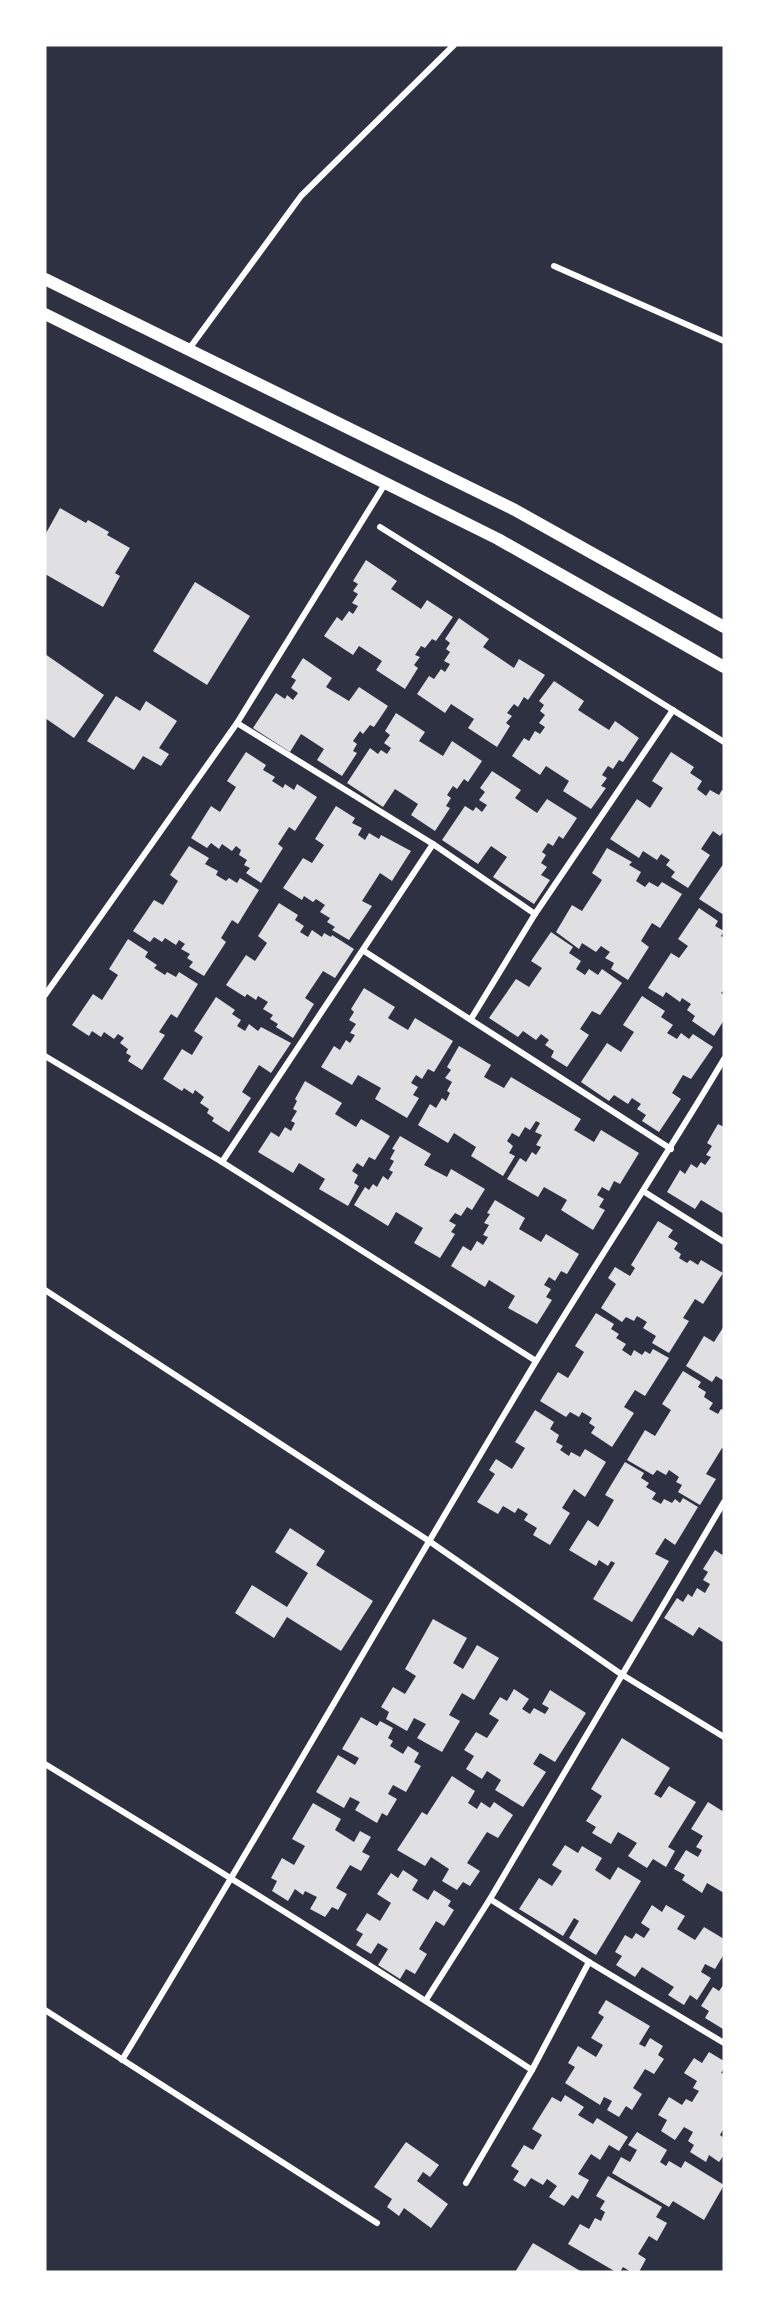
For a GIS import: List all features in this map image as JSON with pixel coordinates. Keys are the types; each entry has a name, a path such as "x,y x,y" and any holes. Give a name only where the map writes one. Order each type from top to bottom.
{"main road":[{"path":"45,279 515,510 724,627"},
{"path":"45,314 498,539 724,667"}],"street":[{"path":"189,350 301,196 454,45"},
{"path":"554,266 724,341"},
{"path":"45,995 237,723 385,484"},
{"path":"380,527 724,742"},
{"path":"471,1019 535,914 673,710"},
{"path":"237,723 433,844 535,914"},
{"path":"222,1162 433,844"},
{"path":"364,951 671,1149"},
{"path":"45,1056 222,1162 536,1361"},
{"path":"122,2060 233,1879 536,1361 671,1149 724,1059"},
{"path":"643,1191 724,1242"},
{"path":"45,1290 429,1541 621,1674 724,1737"},
{"path":"426,2000 490,1899 724,1502"},
{"path":"45,1764 426,2000 532,2070"},
{"path":"490,1899 724,2043"},
{"path":"466,2183 532,2070 589,1962"},
{"path":"45,2010 377,2223"}],"building":[{"path":"60,508 86,523 88,520 109,532 107,535 130,548 115,573 120,576 103,607 45,574 45,535"},
{"path":"366,560 397,581 391,589 421,609 427,600 453,617 436,641 432,639 425,648 421,646 415,655 420,657 414,665 418,668 405,689 376,670 382,661 359,646 353,655 324,636 337,617 342,621 349,611 353,614 358,606 352,603 358,594 353,591 358,584 353,581"},
{"path":"195,582 250,616 207,685 153,651"},
{"path":"459,618 489,639 483,647 514,668 519,659 545,675 528,700 524,697 518,707 514,704 507,713 512,716 506,723 510,726 497,747 468,728 474,719 451,704 445,713 417,694 429,676 434,679 441,669 445,672 450,664 444,661 450,652 446,649 450,643 445,639"},
{"path":"45,654 104,695 74,738 45,718"},
{"path":"303,658 332,678 326,687 349,701 359,687 388,706 374,727 370,725 363,734 360,731 353,741 357,744 353,751 357,753 342,776 317,760 324,749 301,734 290,752 253,728 276,693 285,699 287,695 293,700 298,693 291,688 296,680 291,677"},
{"path":"554,681 584,701 578,710 609,730 615,721 639,738 623,762 619,760 613,769 608,766 602,775 607,778 601,786 606,788 591,809 563,791 569,781 546,766 540,775 512,756 524,738 529,741 535,731 540,734 545,727 539,723 545,715 540,711 544,705 539,701"},
{"path":"116,696 140,711 146,701 177,721 159,748 169,754 161,766 143,756 134,770 87,741"},
{"path":"396,713 425,732 419,741 443,756 452,741 482,761 468,782 464,779 457,789 453,786 447,795 451,798 446,806 450,808 435,831 411,815 418,804 395,789 383,807 347,783 370,748 378,754 381,750 387,754 391,748 384,743 390,735 385,731"},
{"path":"246,752 266,765 263,770 275,777 272,781 283,788 285,784 294,790 297,784 317,797 295,831 289,827 278,844 283,848 261,883 246,873 250,868 244,865 247,860 239,855 241,850 236,846 232,851 222,844 219,849 211,843 207,848 191,838 211,806 220,812 236,787 227,781"},
{"path":"671,752 694,767 690,773 702,781 697,789 706,796 710,790 719,795 722,790 724,791 724,831 720,836 713,831 701,849 710,855 688,888 671,877 675,872 666,865 670,860 661,854 657,860 643,851 639,858 610,839 637,799 650,808 663,788 652,781"},
{"path":"492,771 521,790 515,798 537,813 547,799 577,818 563,839 559,836 553,846 548,843 542,852 546,855 541,863 547,867 541,875 550,880 534,904 493,877 507,857 491,846 478,864 442,840 465,806 473,811 476,807 482,812 487,805 479,800 485,792 480,788"},
{"path":"336,806 355,818 352,823 362,828 358,835 365,840 369,833 379,839 381,835 411,851 392,881 380,873 362,901 372,906 349,940 332,930 335,927 327,922 330,918 320,912 325,905 316,899 313,902 304,896 302,900 283,888 303,858 312,863 324,845 315,839"},
{"path":"189,846 209,858 205,864 218,871 216,875 226,881 229,878 237,883 240,878 259,890 238,924 232,920 221,938 226,942 204,976 189,967 193,962 187,958 190,954 181,949 185,944 179,940 176,945 165,938 162,942 154,937 150,942 133,931 154,900 163,905 178,881 170,875"},
{"path":"607,848 632,862 629,865 641,872 636,881 645,887 649,882 658,887 662,882 682,894 660,928 652,923 641,941 649,947 628,980 611,969 614,963 605,958 610,952 601,946 596,952 582,943 579,949 556,932 572,905 582,911 602,880 592,873"},
{"path":"724,863 724,915 699,899"},
{"path":"279,903 298,915 295,920 304,926 300,932 308,937 312,930 322,937 324,933 331,937 332,935 354,949 335,978 323,971 305,998 314,1004 293,1038 276,1027 278,1024 270,1019 273,1015 263,1009 268,1002 258,996 256,1000 247,994 245,997 226,985 246,955 255,961 267,943 258,936"},
{"path":"699,908 718,921 715,926 724,931 721,936 724,938 724,990 721,993 724,995 724,1020 714,1036 692,1021 695,1016 687,1010 691,1004 682,998 680,1002 666,992 663,997 648,988 671,953 679,958 688,946 678,939"},
{"path":"551,932 573,947 569,953 581,961 576,969 585,975 589,969 598,975 602,969 622,983 600,1015 592,1011 580,1029 589,1035 567,1067 551,1057 554,1051 545,1045 549,1040 541,1034 536,1040 523,1031 518,1037 489,1018 516,979 529,987 542,968 531,961"},
{"path":"128,939 148,952 145,957 157,965 154,968 165,975 167,972 176,977 179,972 198,984 177,1018 171,1014 159,1032 165,1035 142,1070 128,1061 131,1056 126,1053 128,1049 120,1043 124,1038 118,1034 114,1039 104,1032 101,1037 92,1031 89,1036 72,1025 93,994 102,1000 118,975 109,969"},
{"path":"364,988 395,1007 388,1018 408,1030 415,1018 453,1041 434,1072 428,1069 422,1079 416,1075 411,1083 418,1087 413,1095 419,1098 407,1118 375,1099 381,1088 358,1075 352,1085 321,1067 334,1046 340,1050 346,1040 350,1043 355,1035 350,1033 356,1024 349,1020 354,1012 351,1009"},
{"path":"642,996 665,1011 661,1017 673,1025 667,1033 677,1039 681,1033 689,1039 693,1034 713,1047 691,1079 683,1075 672,1093 681,1099 659,1132 642,1121 646,1115 637,1109 641,1104 632,1098 628,1104 614,1095 609,1101 581,1082 607,1043 621,1052 634,1032 623,1025"},
{"path":"216,997 235,1010 232,1014 241,1020 237,1026 245,1031 249,1024 258,1031 261,1027 291,1043 271,1073 259,1065 242,1092 251,1098 229,1132 212,1121 214,1118 207,1113 209,1109 200,1103 204,1097 195,1090 193,1094 184,1088 182,1091 163,1079 182,1049 192,1055 203,1037 194,1031"},
{"path":"459,1046 491,1065 484,1077 504,1088 511,1077 581,1119 574,1130 594,1142 601,1130 639,1153 620,1184 614,1181 609,1191 602,1187 597,1195 604,1199 599,1207 605,1210 593,1230 561,1210 567,1200 544,1187 538,1197 507,1179 520,1158 526,1162 532,1152 536,1155 541,1147 536,1145 542,1135 535,1132 540,1123 536,1121 530,1130 525,1127 519,1137 512,1133 507,1141 513,1146 509,1153 515,1156 503,1176 471,1156 476,1147 454,1133 448,1143 418,1125 430,1104 436,1108 442,1098 446,1101 450,1093 447,1091 452,1082 445,1078 451,1070 447,1067"},
{"path":"305,1081 342,1103 335,1114 356,1127 361,1119 390,1136 375,1160 369,1157 363,1167 357,1163 352,1171 358,1175 354,1183 359,1186 348,1206 319,1189 325,1179 299,1163 293,1173 258,1152 271,1132 279,1137 285,1127 291,1131 295,1123 291,1121 297,1111 293,1109 297,1101 295,1099"},
{"path":"718,1124 724,1127 724,1214 701,1200 695,1209 667,1192 680,1170 685,1174 691,1164 697,1168 701,1162 705,1165 711,1157 706,1155 712,1146 707,1143"},
{"path":"400,1136 431,1154 424,1165 447,1177 451,1169 485,1189 472,1210 467,1207 461,1216 455,1213 449,1221 456,1225 451,1232 455,1234 440,1258 414,1243 423,1228 396,1212 388,1226 354,1205 365,1187 369,1190 373,1184 377,1187 383,1176 388,1180 393,1172 389,1170 394,1161 390,1159 395,1150 392,1149"},
{"path":"495,1200 525,1218 519,1229 541,1242 546,1234 579,1254 567,1274 561,1271 555,1281 549,1277 544,1285 551,1289 546,1297 552,1300 537,1324 508,1308 515,1296 489,1280 485,1287 451,1266 463,1246 471,1251 477,1241 483,1245 488,1237 483,1235 489,1225 484,1223"},
{"path":"658,1221 673,1230 668,1237 678,1243 674,1249 681,1254 679,1258 687,1263 690,1260 698,1265 701,1260 723,1273 703,1304 695,1299 683,1318 689,1321 669,1353 652,1343 656,1336 643,1328 647,1322 637,1316 634,1321 626,1317 622,1322 601,1308 616,1284 608,1278 615,1267 630,1276 635,1268 631,1265"},
{"path":"596,1313 614,1324 611,1329 619,1334 616,1338 626,1344 622,1350 631,1356 634,1350 642,1355 645,1351 650,1354 653,1349 669,1358 645,1396 635,1390 624,1407 634,1413 612,1447 591,1433 595,1427 589,1423 592,1418 582,1412 579,1417 570,1412 566,1417 540,1401 558,1372 568,1378 584,1352 575,1346"},
{"path":"724,1326 724,1381 716,1376 712,1382 686,1366 704,1336 714,1342"},
{"path":"683,1371 701,1382 698,1387 706,1392 704,1397 713,1403 709,1409 718,1414 721,1409 724,1410 724,1449 722,1448 706,1474 716,1479 700,1505 678,1492 682,1485 676,1482 679,1477 669,1470 666,1475 657,1470 653,1475 627,1460 645,1430 655,1436 671,1410 662,1404"},
{"path":"535,1410 554,1422 550,1429 559,1435 556,1442 563,1446 560,1450 569,1456 571,1452 580,1457 585,1449 606,1462 585,1497 574,1489 562,1508 570,1513 550,1545 533,1535 537,1528 524,1520 528,1514 518,1508 515,1513 503,1506 498,1514 477,1502 495,1474 489,1470 496,1459 512,1469 525,1448 515,1442"},
{"path":"625,1462 644,1473 641,1478 649,1483 646,1487 656,1493 652,1499 661,1504 664,1499 672,1503 675,1499 680,1503 683,1498 698,1507 675,1545 665,1538 655,1554 669,1561 632,1622 593,1599 615,1563 611,1561 608,1566 599,1560 596,1566 569,1550 588,1520 598,1527 614,1500 605,1495"},
{"path":"290,1528 325,1551 316,1565 373,1601 341,1651 287,1617 274,1638 235,1613 252,1585 287,1607 308,1573 275,1552"},
{"path":"715,1550 724,1556 724,1643 699,1627 693,1636 664,1618 677,1598 683,1602 688,1594 692,1597 697,1588 705,1593 710,1584 703,1580 708,1572 703,1569"},
{"path":"433,1619 467,1638 453,1663 463,1669 477,1645 499,1658 474,1700 462,1693 449,1715 460,1721 442,1752 417,1738 426,1724 414,1718 407,1731 386,1719 389,1712 381,1707 393,1687 405,1694 416,1676 405,1669"},
{"path":"514,1689 529,1699 522,1709 530,1714 534,1708 545,1714 549,1708 542,1704 550,1690 586,1713 555,1762 540,1753 533,1764 546,1772 523,1807 495,1790 501,1780 487,1771 482,1779 466,1769 474,1756 464,1750 476,1732 487,1738 499,1720 489,1714 500,1697 507,1701"},
{"path":"361,1717 377,1726 380,1721 393,1728 388,1738 393,1741 390,1746 403,1754 408,1746 419,1753 414,1762 421,1766 406,1792 393,1785 388,1794 397,1799 387,1816 382,1813 377,1823 355,1810 360,1802 350,1797 344,1808 316,1792 338,1755 355,1765 359,1758 342,1749"},
{"path":"622,1738 670,1768 654,1794 661,1798 669,1786 696,1802 668,1847 675,1851 666,1867 653,1859 647,1868 628,1856 637,1843 618,1832 611,1844 592,1833 596,1827 586,1821 602,1796 591,1789"},
{"path":"452,1776 475,1791 468,1803 477,1809 481,1802 490,1808 494,1802 513,1815 498,1838 487,1832 467,1863 480,1871 470,1886 463,1882 457,1890 442,1881 449,1869 431,1857 425,1866 397,1850 422,1812 427,1815"},
{"path":"708,1802 724,1812 724,1893 707,1883 702,1893 682,1880 685,1875 674,1869 686,1850 698,1857 702,1850 696,1847 703,1836 691,1829"},
{"path":"313,1803 341,1819 335,1830 354,1842 360,1831 371,1837 362,1852 370,1856 361,1871 350,1865 336,1888 347,1894 338,1910 332,1907 325,1917 310,1909 317,1897 305,1891 303,1895 295,1889 288,1901 272,1891 277,1881 271,1878 282,1858 294,1865 305,1846 292,1839"},
{"path":"565,1845 578,1853 582,1846 602,1858 595,1870 610,1880 618,1867 641,1881 596,1955 569,1938 579,1921 574,1918 563,1936 519,1909 539,1878 552,1886 562,1871 552,1865"},
{"path":"403,1870 418,1880 412,1890 428,1900 434,1890 451,1901 448,1906 454,1910 444,1926 436,1921 419,1949 427,1954 415,1974 406,1969 400,1979 378,1965 388,1949 378,1943 371,1954 356,1945 363,1934 356,1930 367,1913 380,1921 391,1903 377,1894 391,1873 398,1878"},
{"path":"652,1905 662,1912 666,1905 685,1916 677,1929 695,1940 704,1927 724,1939 724,1954 715,1969 705,1964 701,1972 711,1978 697,2000 690,1995 684,2005 668,1995 674,1987 642,1967 635,1977 616,1965 622,1956 615,1952 625,1935 632,1939 636,1933 644,1938 650,1929 641,1923"},
{"path":"724,1984 723,2029 705,2018 709,2011 701,2006 713,1987 719,1991"},
{"path":"606,2000 650,2026 639,2044 645,2047 650,2038 663,2046 658,2055 664,2059 654,2074 645,2069 633,2088 642,2094 632,2110 626,2106 619,2117 607,2110 612,2101 604,2097 600,2105 565,2083 575,2067 568,2063 578,2046 596,2057 603,2045 591,2038 604,2017 598,2013"},
{"path":"709,2052 724,2061 721,2073 724,2074 724,2128 720,2135 724,2138 724,2155 719,2162 709,2155 706,2162 690,2152 694,2145 688,2141 693,2132 684,2127 675,2140 661,2131 667,2120 658,2115 669,2097 682,2105 686,2099 692,2102 699,2091 693,2088 697,2081 684,2073 694,2058 702,2063"},
{"path":"565,2095 584,2107 578,2115 593,2124 597,2118 628,2137 619,2151 609,2145 600,2160 591,2154 578,2174 589,2180 578,2199 572,2195 564,2206 549,2197 557,2186 547,2179 543,2185 531,2178 525,2187 513,2180 519,2171 511,2166 524,2145 533,2150 542,2135 532,2129 552,2097 561,2102"},
{"path":"637,2132 667,2150 660,2162 666,2166 669,2161 681,2168 685,2161 724,2185 704,2220 673,2201 669,2207 612,2173 621,2157 630,2162 637,2150 628,2145"},
{"path":"406,2142 439,2165 430,2177 423,2172 417,2181 448,2204 431,2228 404,2208 399,2216 387,2207 392,2199 374,2187"},
{"path":"608,2176 662,2207 656,2217 667,2223 657,2241 649,2236 638,2254 646,2259 639,2272 631,2272 623,2267 620,2272 616,2272 568,2244 580,2224 589,2229 595,2218 601,2221 605,2212 600,2209 605,2201 596,2196"},
{"path":"533,2243 582,2272 515,2272"}]}
